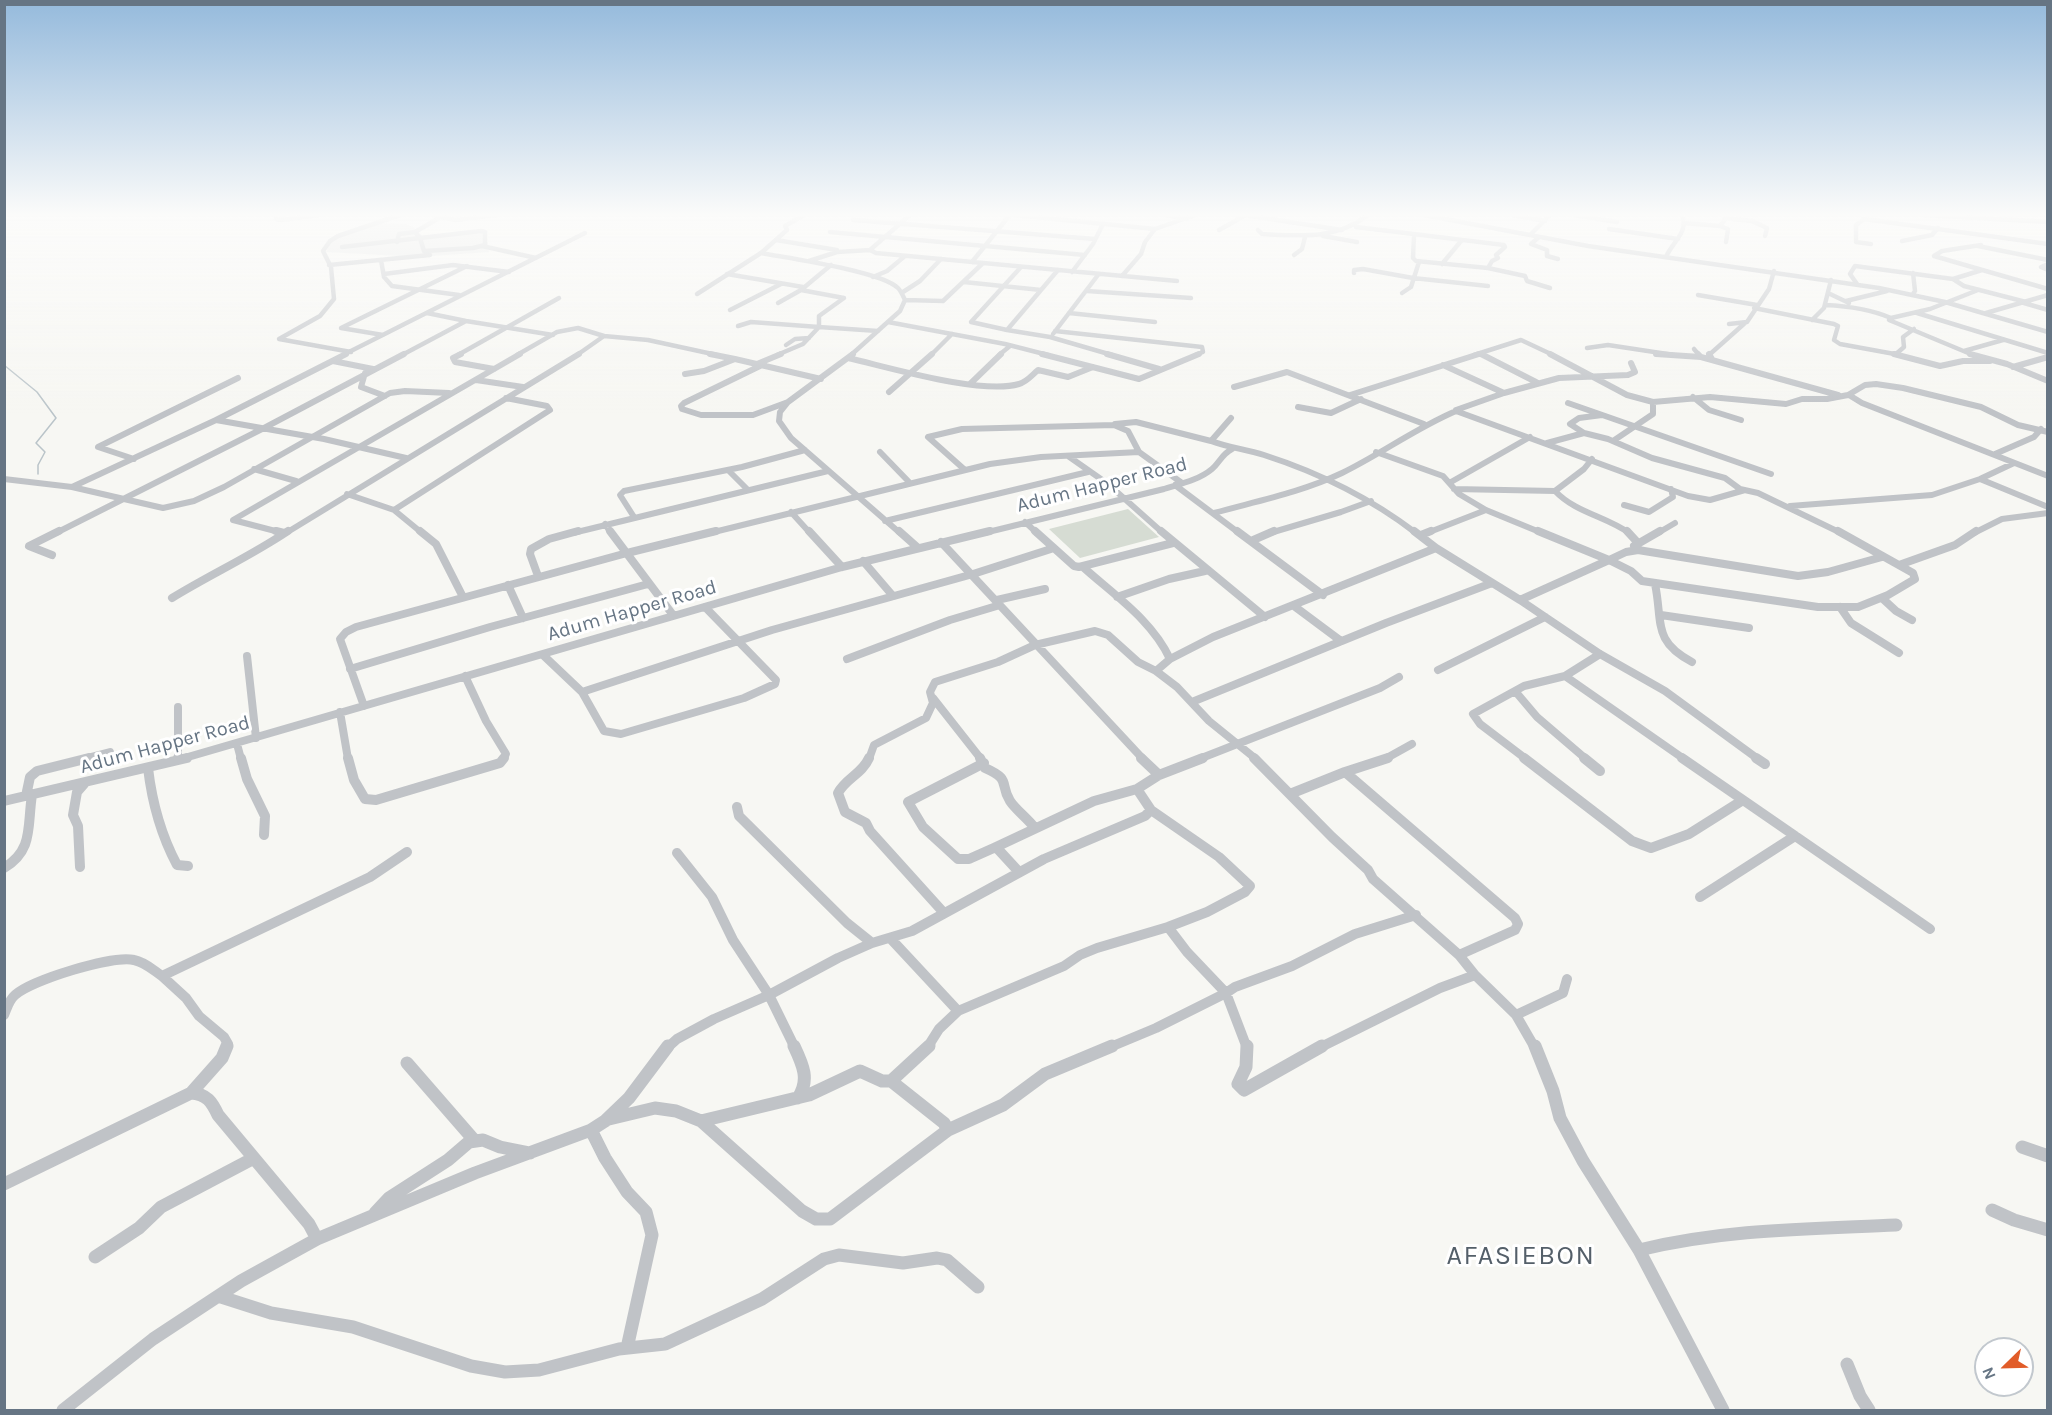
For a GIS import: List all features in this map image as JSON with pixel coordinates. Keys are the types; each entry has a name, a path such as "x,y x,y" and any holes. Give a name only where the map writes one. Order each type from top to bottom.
{"street":[{"path":"331,281 334,299 330,304 314,320 279,339 351,352"},
{"path":"387,281 388,284 417,291 460,295"},
{"path":"383,335 340,328 437,281"},
{"path":"72,487 216,420 490,281"},
{"path":"697,294 716,281"},
{"path":"765,281 843,298 819,316 819,327 800,346 684,403 681,406 682,409 701,415 753,415 788,402 848,358 900,311 905,300 903,292 893,284 883,281"},
{"path":"778,303 811,281"},
{"path":"903,292 920,281"},
{"path":"1007,281 971,322 1050,338 1159,369"},
{"path":"1007,330 1049,281"},
{"path":"1050,338 1094,281"},
{"path":"1402,292 1411,287 1412,281"},
{"path":"1441,281 1488,286"},
{"path":"1528,281 1550,288"},
{"path":"1712,359 1708,354 1729,336 1742,329 1772,281"},
{"path":"1812,320 1818,317 1826,304 1831,281"},
{"path":"1838,281 1945,302 2048,332"},
{"path":"1854,281 1858,284"},
{"path":"1912,295 1915,291 1914,281"},
{"path":"1956,281 1963,286 2048,310"},
{"path":"2020,281 2048,289"},
{"path":"905,300 939,302 964,282 1041,291"},
{"path":"730,310 782,284"},
{"path":"1846,301 1891,290"},
{"path":"1826,304 1854,307 1891,318 1917,313 1978,290"},
{"path":"1087,291 1191,298"},
{"path":"1828,293 1854,307"},
{"path":"1698,295 1838,325 1833,340 1837,343 1943,366 1963,361 1990,361"},
{"path":"1986,314 2048,295"},
{"path":"494,369 455,362 453,358 559,298"},
{"path":"427,313 553,334"},
{"path":"1069,313 1155,322"},
{"path":"1917,313 2003,340 2047,357"},
{"path":"1891,318 1889,320 1964,351 2048,381"},
{"path":"52,555 29,546 264,428 466,321"},
{"path":"738,326 751,322 878,331"},
{"path":"888,322 1010,346 1139,379 1201,354 1203,350 1194,345 1055,331"},
{"path":"1729,324 1745,323"},
{"path":"284,533 233,520 296,481 563,330 578,328 604,336 648,340 821,379"},
{"path":"1896,354 1904,347 1903,338 1914,329"},
{"path":"889,392 913,373 952,334"},
{"path":"171,598 213,573 247,559 284,533 590,347 604,336"},
{"path":"786,345 795,339 809,338"},
{"path":"1964,351 2003,340"},
{"path":"1350,395 1495,350 1508,343 1525,341 1627,395 1653,402 1693,397 1786,404 1802,399 1827,399 1848,395 1868,384 1903,388 1981,407 2018,425 2048,430"},
{"path":"1587,348 1608,345 1658,354 1701,357 1831,394 1848,395 1862,403 2048,476"},
{"path":"971,383 989,363 1010,346"},
{"path":"1694,349 1701,357"},
{"path":"1481,354 1536,382"},
{"path":"2013,367 2047,357"},
{"path":"848,358 913,373 1006,387 1026,381 1038,370 1071,377 1093,367"},
{"path":"685,374 704,371 735,359"},
{"path":"332,361 373,369"},
{"path":"1214,513 1328,478 1424,424 1504,393 1553,378 1589,376 1615,378 1635,372 1631,363"},
{"path":"1441,365 1464,373 1504,393"},
{"path":"1234,387 1284,372 1424,424"},
{"path":"365,373 361,387 385,396"},
{"path":"134,459 98,447 238,378"},
{"path":"476,380 523,387"},
{"path":"4,479 72,487 163,508 177,507 192,503 254,470 385,396 400,391 452,393"},
{"path":"1693,397 1698,404 1708,410 1741,420"},
{"path":"394,510 550,410 547,406 506,398"},
{"path":"1298,407 1331,413 1361,399"},
{"path":"788,402 780,412 780,421 791,438 916,547"},
{"path":"1613,441 1653,414 1653,402"},
{"path":"1568,403 1771,474"},
{"path":"1456,411 1688,496 1710,500 1745,490"},
{"path":"1377,452 1436,473 1486,510 1609,560 1631,571 1642,581 1796,606 1858,607 1882,598 1915,579 1913,573 1839,532 1758,493 1745,490 1725,478 1652,458 1613,441 1584,433 1570,423 1579,418 1602,415"},
{"path":"1211,441 1231,418"},
{"path":"216,420 312,436 406,458"},
{"path":"965,470 928,437 962,429 1114,425 1136,422 1211,441 1232,449 1246,449 1328,478 1371,501 1491,584 1520,600 1600,654 1665,691 1765,764"},
{"path":"1114,425 1128,431 1139,452 1214,513 1323,595"},
{"path":"1995,454 2034,437 2038,430"},
{"path":"1548,443 1584,433"},
{"path":"1452,485 1530,437"},
{"name":"Adum Happer Road","path":"4,801 85,784 237,744 340,712 863,561 1179,484 1216,467 1224,453 1232,449"},
{"path":"634,517 620,495 624,491 728,470 805,450"},
{"path":"880,452 910,483"},
{"path":"364,706 340,639 346,632 371,623 627,553 1005,461 1139,452"},
{"path":"1068,456 1108,485 1205,571 1265,617"},
{"path":"1452,485 1555,491 1584,470 1592,459"},
{"path":"1788,507 1932,495 1980,479 2014,463"},
{"path":"254,470 296,481"},
{"path":"728,470 748,490"},
{"path":"538,576 530,554 531,549 549,539 828,471"},
{"path":"885,521 1088,472"},
{"path":"1980,479 2048,507"},
{"path":"1624,506 1649,512 1672,497 1671,489"},
{"path":"1555,491 1568,504 1631,532 1638,543"},
{"path":"347,494 394,510 435,544 463,597"},
{"path":"1251,541 1271,530 1297,525 1371,501"},
{"path":"1421,535 1486,510"},
{"path":"791,512 842,567"},
{"path":"1899,565 1955,545 1978,530 2002,519 2048,513"},
{"path":"1025,522 1074,566 1083,567 1173,543"},
{"path":"1520,600 1629,551 1638,543 1675,523"},
{"path":"605,524 673,615"},
{"path":"941,542 999,602 1035,645 1122,739 1159,775"},
{"path":"582,692 782,627 972,574 1054,548"},
{"path":"1156,671 1170,659 1212,637 1323,595 1436,548"},
{"path":"1629,551 1657,553 1798,576 1828,572 1882,557"},
{"path":"863,561 892,596"},
{"path":"1083,567 1164,642 1170,659"},
{"path":"1117,597 1169,579 1205,571"},
{"path":"350,669 648,584"},
{"path":"1192,702 1341,641 1491,584"},
{"path":"1655,584 1661,624 1668,646 1692,662"},
{"path":"508,585 523,618"},
{"path":"847,659 999,602 1045,589"},
{"path":"1882,598 1896,611 1912,620"},
{"path":"1294,606 1341,641"},
{"path":"543,655 582,692 604,731 621,734 712,709 775,684 776,680 705,607"},
{"path":"1840,607 1851,623 1899,653"},
{"path":"1661,615 1749,628"},
{"path":"1438,670 1545,617"},
{"path":"1034,827 1010,801 1005,782 999,774 985,768 984,763 930,692 935,682 998,662 1035,645 1099,631 1108,635 1138,662 1156,671 1249,752 1368,870 1373,879 1459,955 1475,975 1516,1015 1533,1042 1553,1091 1560,1119 1583,1161 1639,1250 1723,1410"},
{"path":"1600,654 1564,676 1535,682 1473,714 1480,724 1639,845 1654,848 1681,837 1743,800"},
{"path":"247,656 256,738"},
{"path":"340,712 348,758 360,793 365,799 376,800 500,763 505,759 506,754 486,721 465,676"},
{"path":"1564,676 1930,929"},
{"path":"984,763 908,802 923,827 958,859 969,859 1094,801 1137,789 1159,775 1380,688 1399,677"},
{"path":"1515,691 1537,717 1600,771"},
{"path":"933,698 931,711 926,718 874,745 869,761 860,773 840,786 838,793 845,812 866,823 870,831 934,898 944,913"},
{"path":"178,707 178,760"},
{"path":"237,744 252,790 265,816 264,835"},
{"path":"1290,794 1385,759 1412,744"},
{"path":"4,868 20,860 27,842 30,777 37,771 110,752"},
{"path":"148,768 151,791 169,852 177,865 188,866"},
{"path":"1345,772 1515,918 1518,924 1515,930 1459,955"},
{"path":"80,867 78,826 73,815 77,792 85,784"},
{"path":"891,1081 930,1045 939,1029 958,1011 1064,966 1080,955 1208,912 1245,892 1250,886 1246,880 1151,810 1137,789"},
{"path":"737,807 739,816 847,923 872,943"},
{"path":"63,1410 153,1339 218,1296 317,1239 475,1173 591,1130 605,1121 629,1098 664,1050 677,1039 872,943 912,931 1044,859 1145,816 1151,810"},
{"path":"1700,897 1795,836"},
{"path":"996,847 1020,872"},
{"path":"162,976 370,877 407,852"},
{"path":"677,853 712,897 733,940 769,995 799,1057 806,1079 804,1089 798,1098"},
{"path":"605,1121 655,1108 676,1111 701,1121 802,1211 816,1219 830,1219 948,1130 1003,1105 1044,1074 1156,1028 1235,987 1292,966 1355,934 1416,915"},
{"path":"1168,927 1187,952 1227,993 1246,1043 1246,1067 1238,1084 1244,1090 1302,1056 1422,997 1475,975"},
{"path":"891,939 958,1011"},
{"path":"4,1015 8,1004 23,988 84,968 130,959 146,965 186,998 228,1044 222,1057 196,1084 191,1093"},
{"path":"1516,1015 1563,993 1567,979"},
{"path":"407,1063 474,1140"},
{"path":"701,1121 798,1098 860,1071 882,1081 891,1081 944,1123 948,1130"},
{"path":"4,1184 191,1093 201,1093 207,1096 218,1115 309,1224 317,1239"},
{"path":"591,1130 604,1158 627,1192 646,1212 650,1222 652,1235 627,1348"},
{"path":"370,1217 389,1198 474,1140 483,1140 500,1147 531,1153"},
{"path":"2022,1148 2048,1156"},
{"path":"95,1257 140,1228 161,1207 254,1158"},
{"path":"1992,1210 2014,1220 2048,1230"},
{"path":"1639,1250 1676,1239 1756,1229 1816,1230 1896,1226"},
{"path":"218,1296 271,1313 353,1328 471,1366 505,1372 539,1370 627,1348 675,1341 691,1330 762,1299 824,1259 839,1255 903,1263 923,1258 947,1260 978,1287"},
{"path":"1847,1364 1860,1396 1869,1410"}],"shaded area":[{"path":"1128,509 1159,537 1080,558 1049,529"}],"waterway":[{"path":"4,365 37,392 56,418 36,443 45,452 38,465 38,474"}],"district":[{"name":"AFASIEBON","path":"1521,1256"}]}
